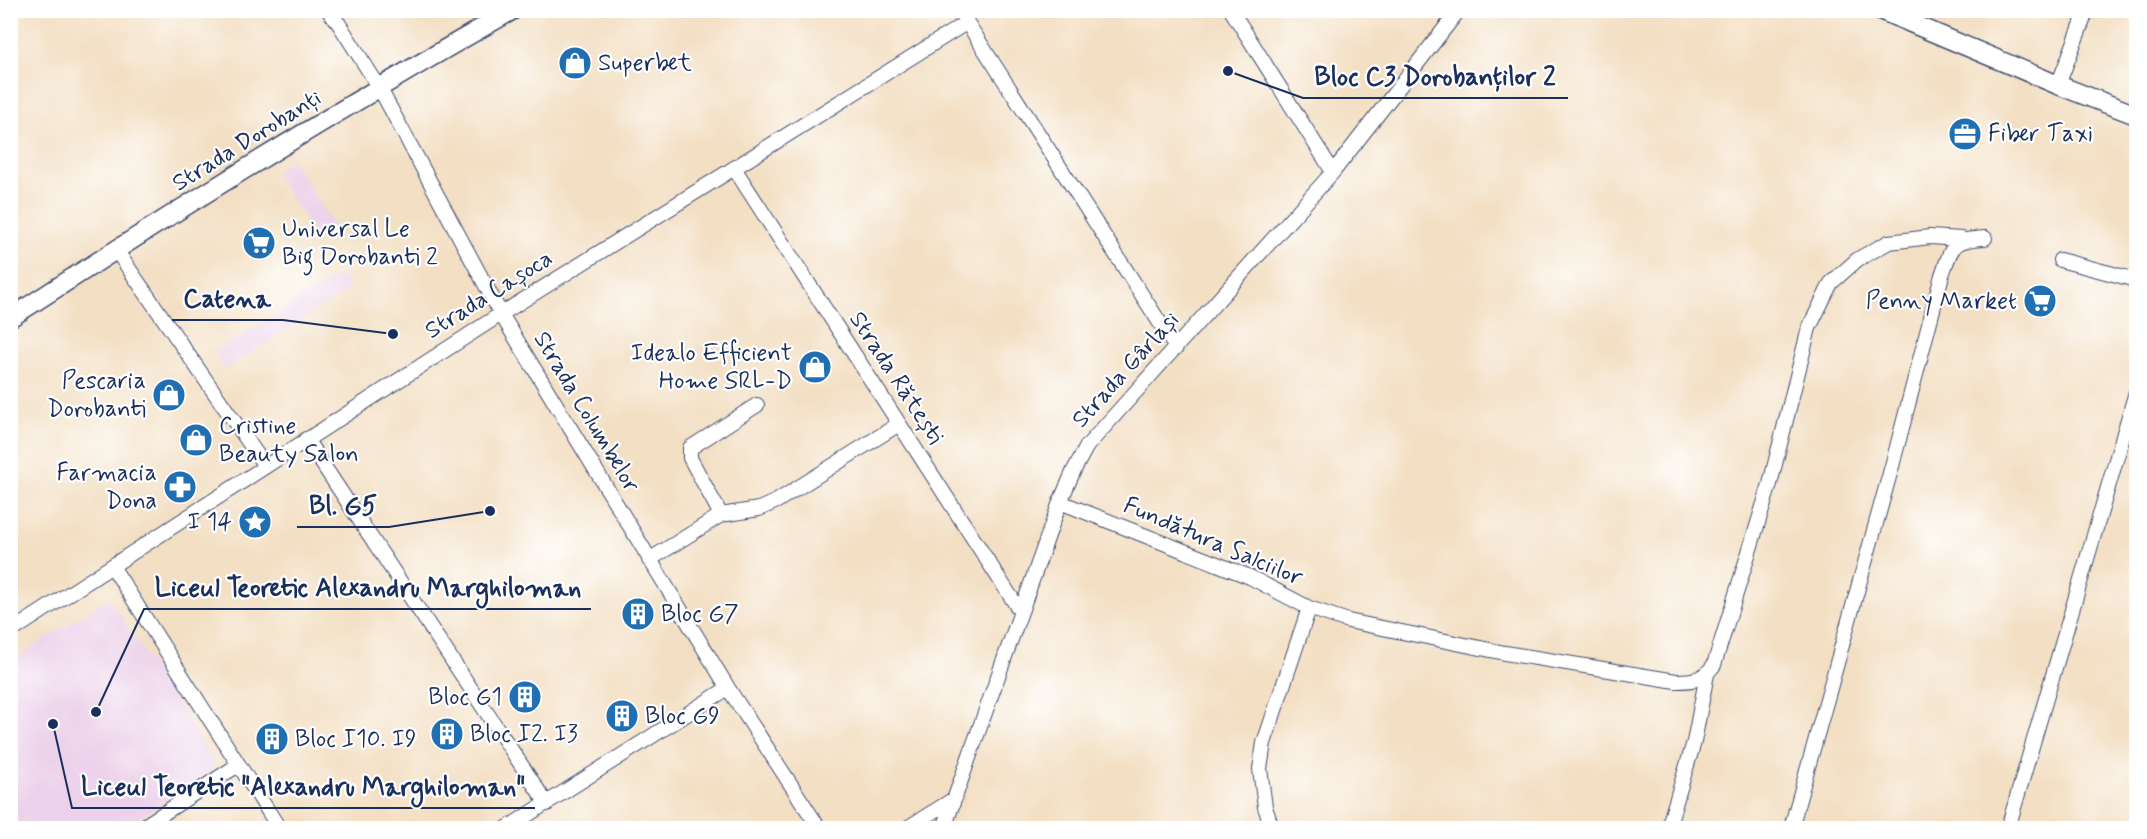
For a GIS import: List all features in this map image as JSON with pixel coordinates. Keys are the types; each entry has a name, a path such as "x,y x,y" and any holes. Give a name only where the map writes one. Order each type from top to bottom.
{"main road":[{"name":"Strada Dorobanți","path":"10,318 379,87 513,10"},
{"path":"1880,10 2058,85 2136,115"}],"street":[{"name":"Strada Columbelor","path":"328,10 379,87 501,314 728,688 819,828"},
{"path":"1231,10 1333,172"},
{"name":"Strada Gârlași","path":"944,828 1060,502 1087,446 1333,172 1459,10"},
{"path":"2058,85 2087,10"},
{"path":"963,17 1176,348"},
{"name":"Strada Cașoca","path":"10,632 501,314 734,168 963,17"},
{"name":"Strada Rătești","path":"734,168 1020,611"},
{"path":"1668,828 1694,742 1707,674 1714,665 1770,484 1809,328 1831,283 1858,259 1889,242 1930,237 1962,240 1985,238"},
{"path":"1791,828 1889,477 1942,275 1951,250 1962,240"},
{"path":"116,250 265,466"},
{"path":"2060,260 2136,280"},
{"path":"2008,828 2136,392"},
{"path":"721,515 690,458 690,448 757,405"},
{"path":"650,560 721,515 759,509 777,501 899,424"},
{"path":"306,439 546,804"},
{"name":"Fundătura Salciilor","path":"1060,502 1250,577 1309,608 1348,621 1505,652 1676,681 1696,681 1707,674"},
{"path":"112,566 279,828"},
{"path":"1272,828 1265,807 1260,770 1264,743 1309,608"},
{"path":"507,828 728,688"},
{"path":"141,828 238,765"},
{"path":"907,828 954,799"}],"shaded area":[{"path":"292,160 334,227 317,238 274,172"},
{"path":"341,274 350,289 225,369 214,353"},
{"path":"104,601 111,601 214,762 210,773 124,828 21,828 11,812 11,661"}],"place":[{"name":"Superbet","path":"575,63"},
{"name":"Bloc C3 Dorobanților 2","path":"1228,71"},
{"name":"Fiber Taxi","path":"1965,134"},
{"name":"Universal Le Big Dorobanti 2","path":"259,243"},
{"name":"Penny Market","path":"2040,301"},
{"name":"Catena","path":"393,334"},
{"name":"Idealo Efficient Home SRL-D","path":"815,367"},
{"name":"Pescaria Dorobanti","path":"169,395"},
{"name":"Cristine Beauty Salon","path":"196,440"},
{"name":"Farmacia Dona","path":"180,487"},
{"name":"Bl. G5","path":"490,511"},
{"name":"I 14","path":"255,522"},
{"name":"Bloc G7","path":"638,614"},
{"name":"Bloc G1","path":"525,697"},
{"name":"Liceul Teoretic Alexandru Marghiloman","path":"96,712"},
{"name":"Bloc G9","path":"622,716"},
{"name":"Liceul Teoretic \"Alexandru Marghiloman\"","path":"53,724"},
{"name":"Bloc I2. I3","path":"447,734"},
{"name":"Bloc I10. I9","path":"272,739"}]}
